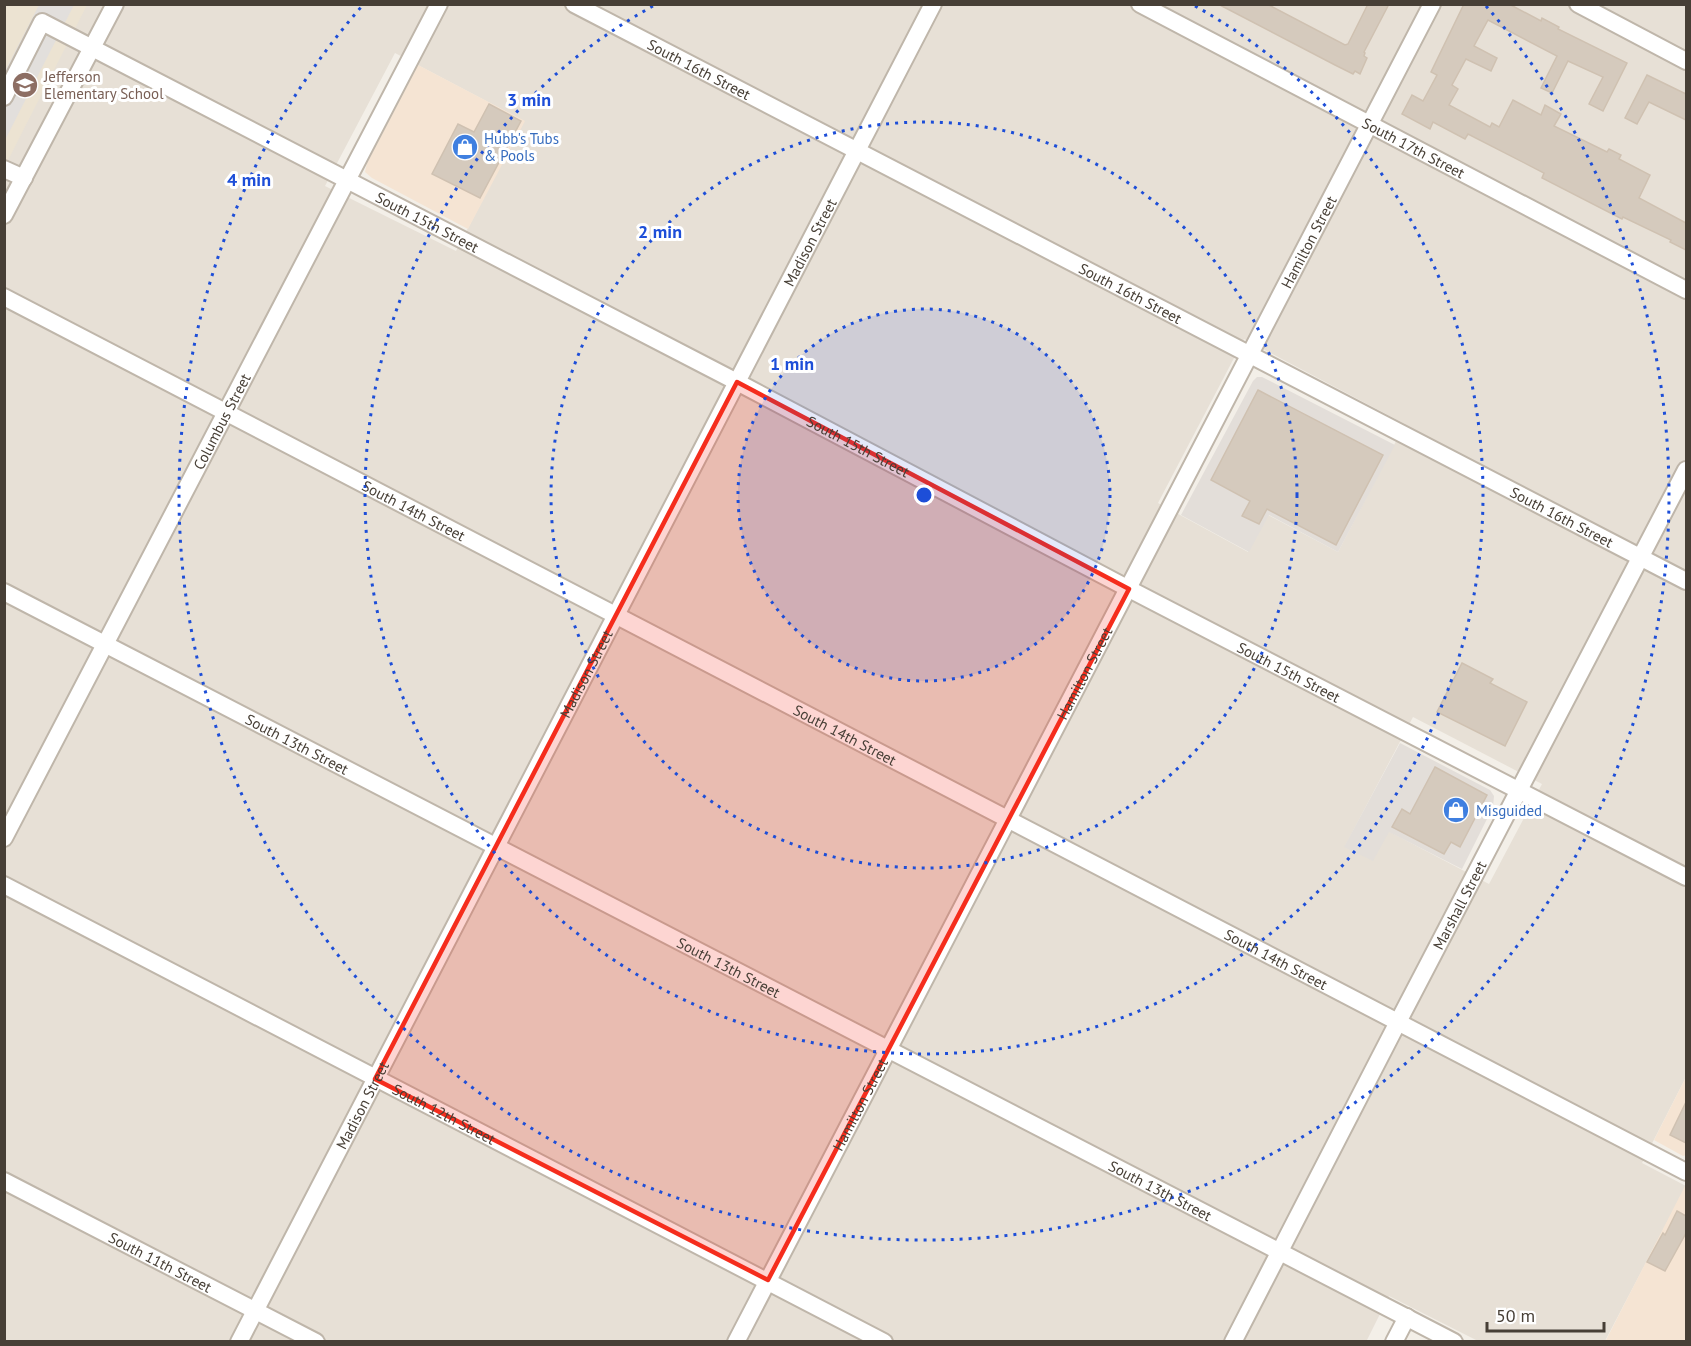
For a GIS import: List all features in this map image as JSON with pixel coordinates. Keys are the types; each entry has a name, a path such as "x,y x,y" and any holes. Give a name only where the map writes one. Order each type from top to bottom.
{"street":[{"path":"4,215 115,4"},
{"name":"Columbus Street","path":"4,838 439,4"},
{"name":"South 16th Street","path":"574,4 1686,581"},
{"name":"Madison Street","path":"239,1341 933,4"},
{"name":"South 17th Street","path":"1140,4 1686,290"},
{"name":"Hamilton Street","path":"736,1341 1432,4"},
{"path":"1578,4 1686,61"},
{"name":"South 15th Street","path":"4,97 42,22 1686,877"},
{"path":"4,169 24,178"},
{"name":"South 14th Street","path":"4,297 1686,1172"},
{"name":"Marshall Street","path":"1233,1341 1686,470"},
{"name":"South 13th Street","path":"4,592 1454,1341"},
{"name":"South 12th Street","path":"4,885 884,1341"},
{"name":"South 11th Street","path":"4,1181 316,1341"},
{"path":"1394,1341 1407,1317"}],"highlighted area":[{"path":"737,382 1129,589 768,1280 375,1079"}],"shaded area":[{"path":"5,5 1686,5 1686,1077 1642,1163 1686,1186 1605,1341 1478,1341 1389,1296 1366,1342 5,1342","holes":["395,53 524,121 456,251 325,186","1244,339 1405,424 1338,552 1268,515 1248,552 1158,503","1413,717 1542,784 1489,884 1388,831 1345,846"]},
{"name":"Jefferson Elementary School","path":"5,5 87,5 5,166"},
{"path":"39,5 74,5 5,140 5,71"},
{"path":"418,65 525,121 468,229 372,178 365,172 367,163"},
{"path":"1257,377 1262,377 1395,445 1338,552 1269,515 1249,552 1181,515"},
{"path":"1400,743 1490,790 1494,796 1493,807 1462,869 1389,832 1373,861 1344,847"},
{"path":"1686,1077 1686,1155 1683,1156 1654,1140"},
{"path":"1685,1186 1686,1341 1605,1342"}],"building":[{"path":"1218,4 1267,4 1345,45 1348,44 1368,4 1389,4 1364,52 1367,58 1360,74 1355,71 1353,74"},
{"path":"1464,4 1509,4 1541,21 1542,18 1559,27 1558,29 1627,63 1603,111 1589,104 1603,77 1568,61 1552,93 1541,88 1557,56 1488,20 1474,46 1497,58 1491,71 1466,59 1452,85 1458,89 1449,105 1490,127 1492,123 1499,127 1513,100 1541,115 1545,105 1561,114 1554,126 1607,152 1609,149 1621,155 1619,159 1650,175 1639,198 1686,223 1686,250 1670,242 1671,240 1623,217 1622,219 1542,178 1544,173 1468,134 1465,139 1433,122 1430,129 1402,114 1412,95 1423,101 1437,75 1431,72"},
{"path":"1647,75 1686,94 1686,120 1649,102 1637,124 1625,118"},
{"path":"489,104 521,121 480,198 432,174 458,124 474,132"},
{"path":"1258,390 1383,455 1336,545 1267,509 1259,524 1242,516 1250,501 1211,480"},
{"path":"1462,663 1493,679 1490,683 1527,702 1505,746 1437,712"},
{"name":"Misguided","path":"1435,767 1487,795 1460,847 1451,842 1444,854 1392,827 1402,809 1410,814"},
{"path":"1686,1102 1686,1143 1670,1135"},
{"path":"1677,1211 1686,1216 1686,1233 1665,1271 1647,1262 1663,1233 1665,1235"}],"place":[{"name":"Jefferson Elementary School","path":"25,85"},
{"name":"Hubb's Tubs & Pools","path":"465,147"},
{"name":"Misguided","path":"1456,810"}]}
